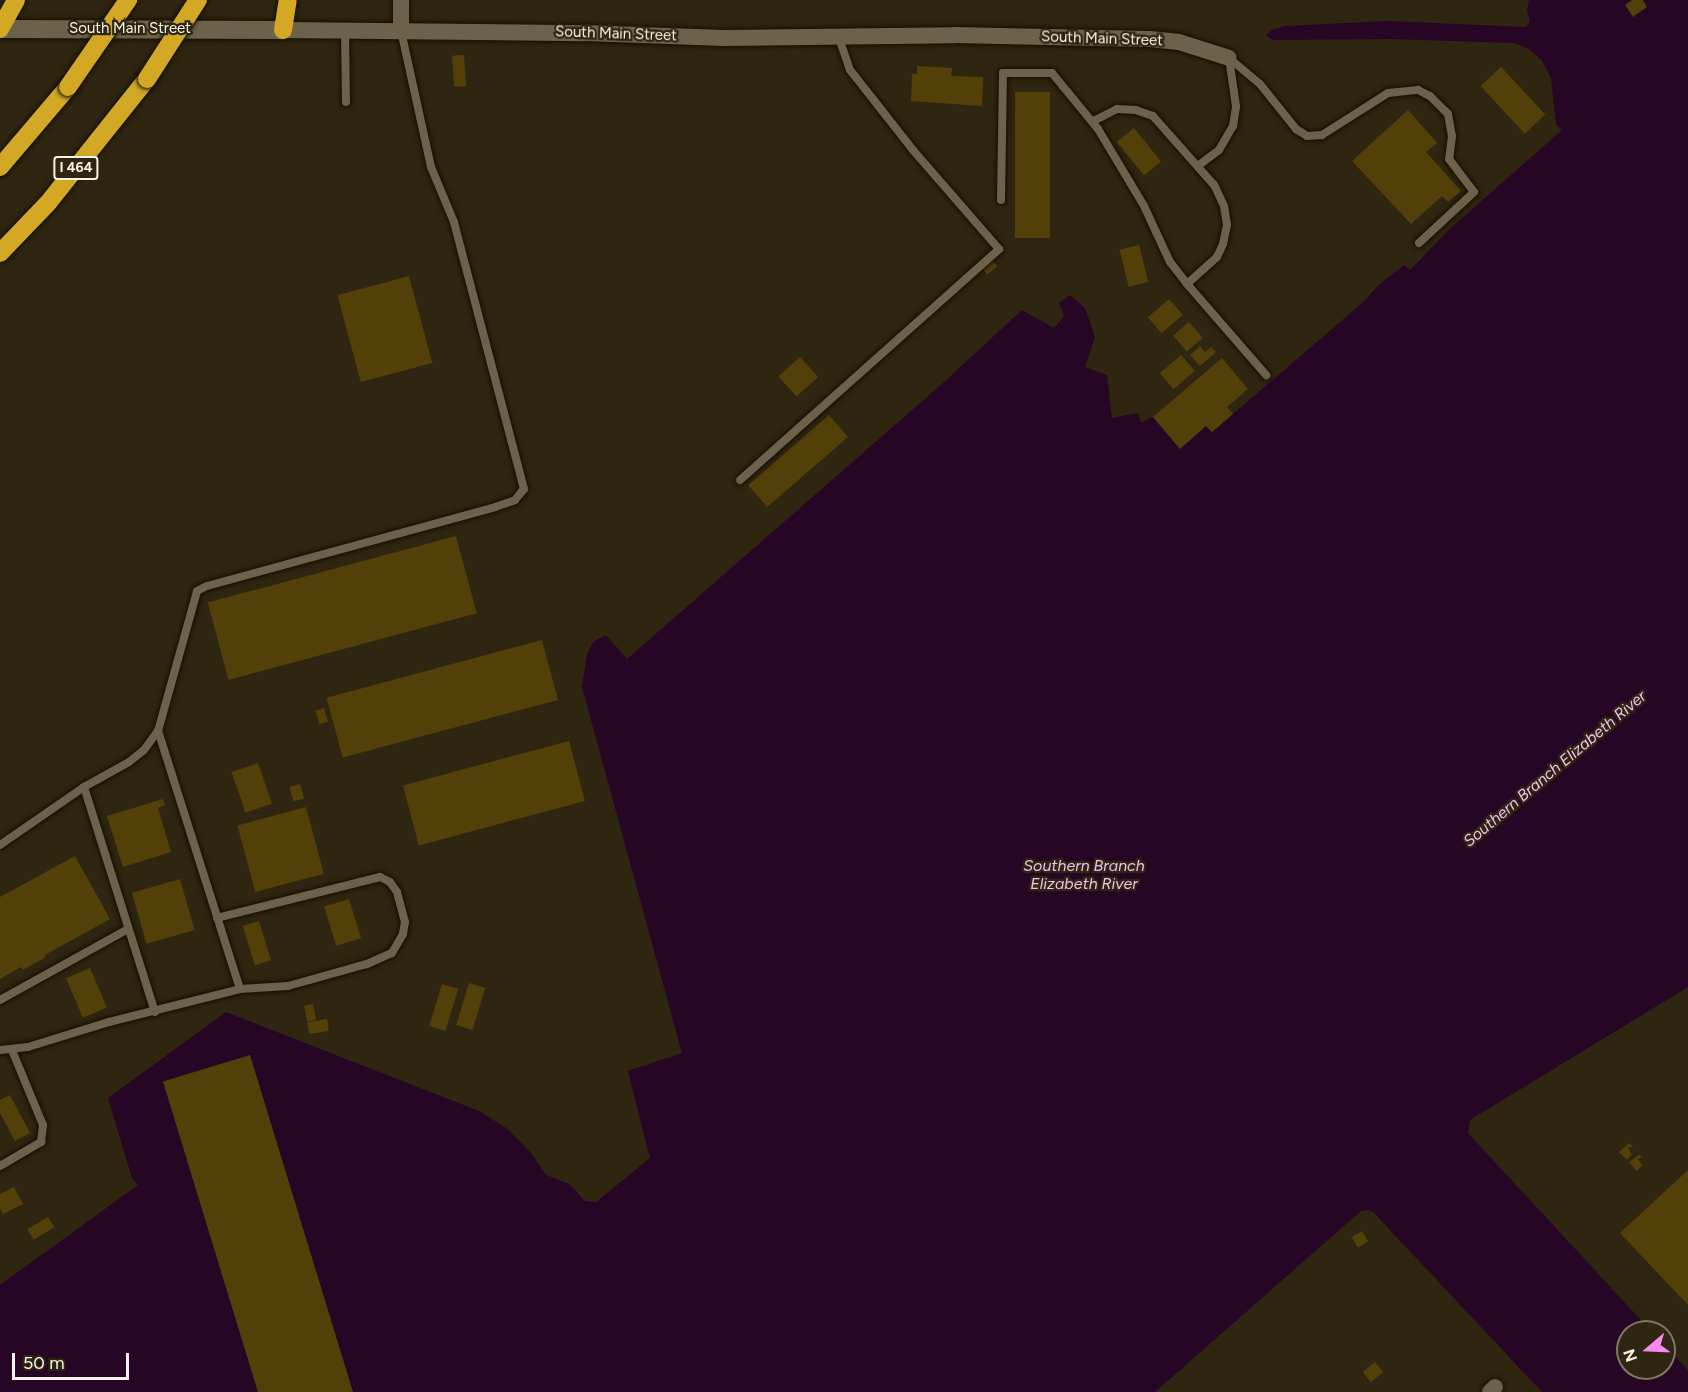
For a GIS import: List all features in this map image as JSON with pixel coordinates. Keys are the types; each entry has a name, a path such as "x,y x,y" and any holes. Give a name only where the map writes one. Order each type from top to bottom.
{"highway":[{"path":"0,29 16,0"},
{"path":"0,167 68,87 128,0"},
{"name":"I 464","path":"0,253 48,203 147,79 198,0"},
{"path":"283,30 288,0"}],"street":[{"path":"401,31 402,0"},
{"name":"South Main Street","path":"0,29 401,31 724,38 954,35 1150,39 1179,42 1229,58"}],"lane":[{"path":"345,31 346,102"},
{"path":"0,845 84,787 129,762 144,750 158,731 194,599 202,588 495,507 515,500 524,489 454,222 430,167 401,31"},
{"path":"741,480 999,249 913,150 850,70 838,36"},
{"path":"1199,165 1219,150 1233,126 1236,106 1229,58"},
{"path":"1229,58 1260,84 1296,129 1307,136 1322,135 1388,93 1418,90 1430,96 1448,114 1452,136 1449,159 1474,192 1419,243"},
{"path":"1001,200 1003,73 1052,73 1092,122 1144,206 1170,262 1266,375"},
{"path":"1092,122 1117,109 1136,110 1153,116 1199,165 1214,185 1224,206 1227,225 1217,257 1187,284"},
{"path":"158,731 240,989"},
{"path":"84,787 155,1012"},
{"path":"0,1050 12,1050 240,989 288,986 382,959 392,953 403,934 405,922 401,904 390,882 380,877 217,918"},
{"path":"0,1000 128,929"},
{"path":"0,1166 41,1142 43,1125 12,1050"}],"water":[{"name":"Southern Branch Elizabeth River","path":"1529,0 1688,0 1688,987 1470,1120 1468,1133 1641,1320 1616,1320 1616,1380 1676,1380 1676,1358 1688,1370 1688,1392 1542,1392 1373,1212 1367,1210 1361,1211 1155,1392 0,1392 0,1285 138,1185 132,1178 108,1098 226,1012 479,1111 508,1129 532,1154 546,1175 569,1184 585,1201 596,1202 650,1158 628,1071 682,1053 582,687 587,654 593,642 606,635 627,659 943,383 1022,310 1054,328 1064,316 1059,303 1070,295 1085,308 1095,337 1085,367 1107,375 1112,418 1138,413 1141,423 1153,417 1180,448 1206,426 1212,432 1361,304 1380,284 1404,265 1410,270 1453,226 1562,130 1556,124 1551,78 1542,61 1529,49 1514,43 1391,39 1272,40 1266,35 1271,30 1285,26 1388,21 1525,27 1530,22 1527,11"}],"building":[{"path":"1632,0 1643,0 1647,7 1633,17 1625,5"},
{"path":"464,55 466,86 454,87 452,56"},
{"path":"917,66 952,68 951,76 983,77 982,106 911,101 912,74 917,74"},
{"path":"1501,67 1545,115 1525,134 1481,86"},
{"path":"1015,92 1050,92 1050,238 1015,238"},
{"path":"1408,110 1437,143 1426,152 1461,191 1448,202 1442,196 1411,224 1352,161"},
{"path":"1134,128 1161,161 1144,175 1117,142"},
{"path":"1139,245 1148,282 1129,287 1120,250"},
{"path":"992,260 997,266 987,274 982,268"},
{"path":"409,276 432,363 361,382 338,295"},
{"path":"1169,299 1183,315 1162,333 1148,317"},
{"path":"1189,322 1203,338 1187,352 1173,336"},
{"path":"1200,346 1205,352 1211,347 1216,352 1200,366 1190,355"},
{"path":"1181,355 1195,371 1174,389 1160,373"},
{"path":"800,357 818,377 797,396 778,376"},
{"path":"1222,358 1248,389 1227,407 1233,414 1212,432 1206,426 1180,449 1153,417"},
{"path":"829,415 848,437 767,507 748,485"},
{"path":"456,536 477,613 228,680 208,603"},
{"path":"542,640 558,700 343,758 327,698"},
{"path":"324,708 328,721 319,724 315,711"},
{"path":"569,741 585,801 419,845 403,786"},
{"path":"258,763 272,804 246,813 232,772"},
{"path":"300,784 304,798 294,801 289,787"},
{"path":"163,799 165,805 158,808 171,852 123,867 107,816"},
{"path":"306,807 324,874 255,892 237,825"},
{"path":"75,856 110,919 45,955 46,957 23,970 21,967 0,979 0,897"},
{"path":"180,879 195,930 147,944 132,893"},
{"path":"349,899 361,938 336,946 324,907"},
{"path":"259,921 271,960 255,965 243,926"},
{"path":"90,968 107,1008 83,1018 66,978"},
{"path":"469,983 485,988 472,1030 456,1025"},
{"path":"442,984 458,989 445,1031 429,1026"},
{"path":"313,1004 316,1020 307,1021 304,1006"},
{"path":"327,1019 329,1031 309,1034 307,1022"},
{"path":"250,1055 353,1392 258,1392 163,1082"},
{"path":"10,1095 30,1133 15,1141 0,1113 0,1100"},
{"path":"1629,1143 1633,1146 1628,1148 1632,1154 1627,1160 1619,1152"},
{"path":"1639,1155 1642,1157 1638,1159 1642,1165 1637,1171 1629,1162"},
{"path":"1688,1170 1688,1305 1620,1233"},
{"path":"14,1187 23,1204 3,1214 0,1208 0,1194"},
{"path":"48,1217 54,1227 34,1240 27,1229"},
{"path":"1362,1231 1368,1241 1358,1247 1352,1237"},
{"path":"1375,1362 1383,1372 1371,1382 1363,1372"}]}
